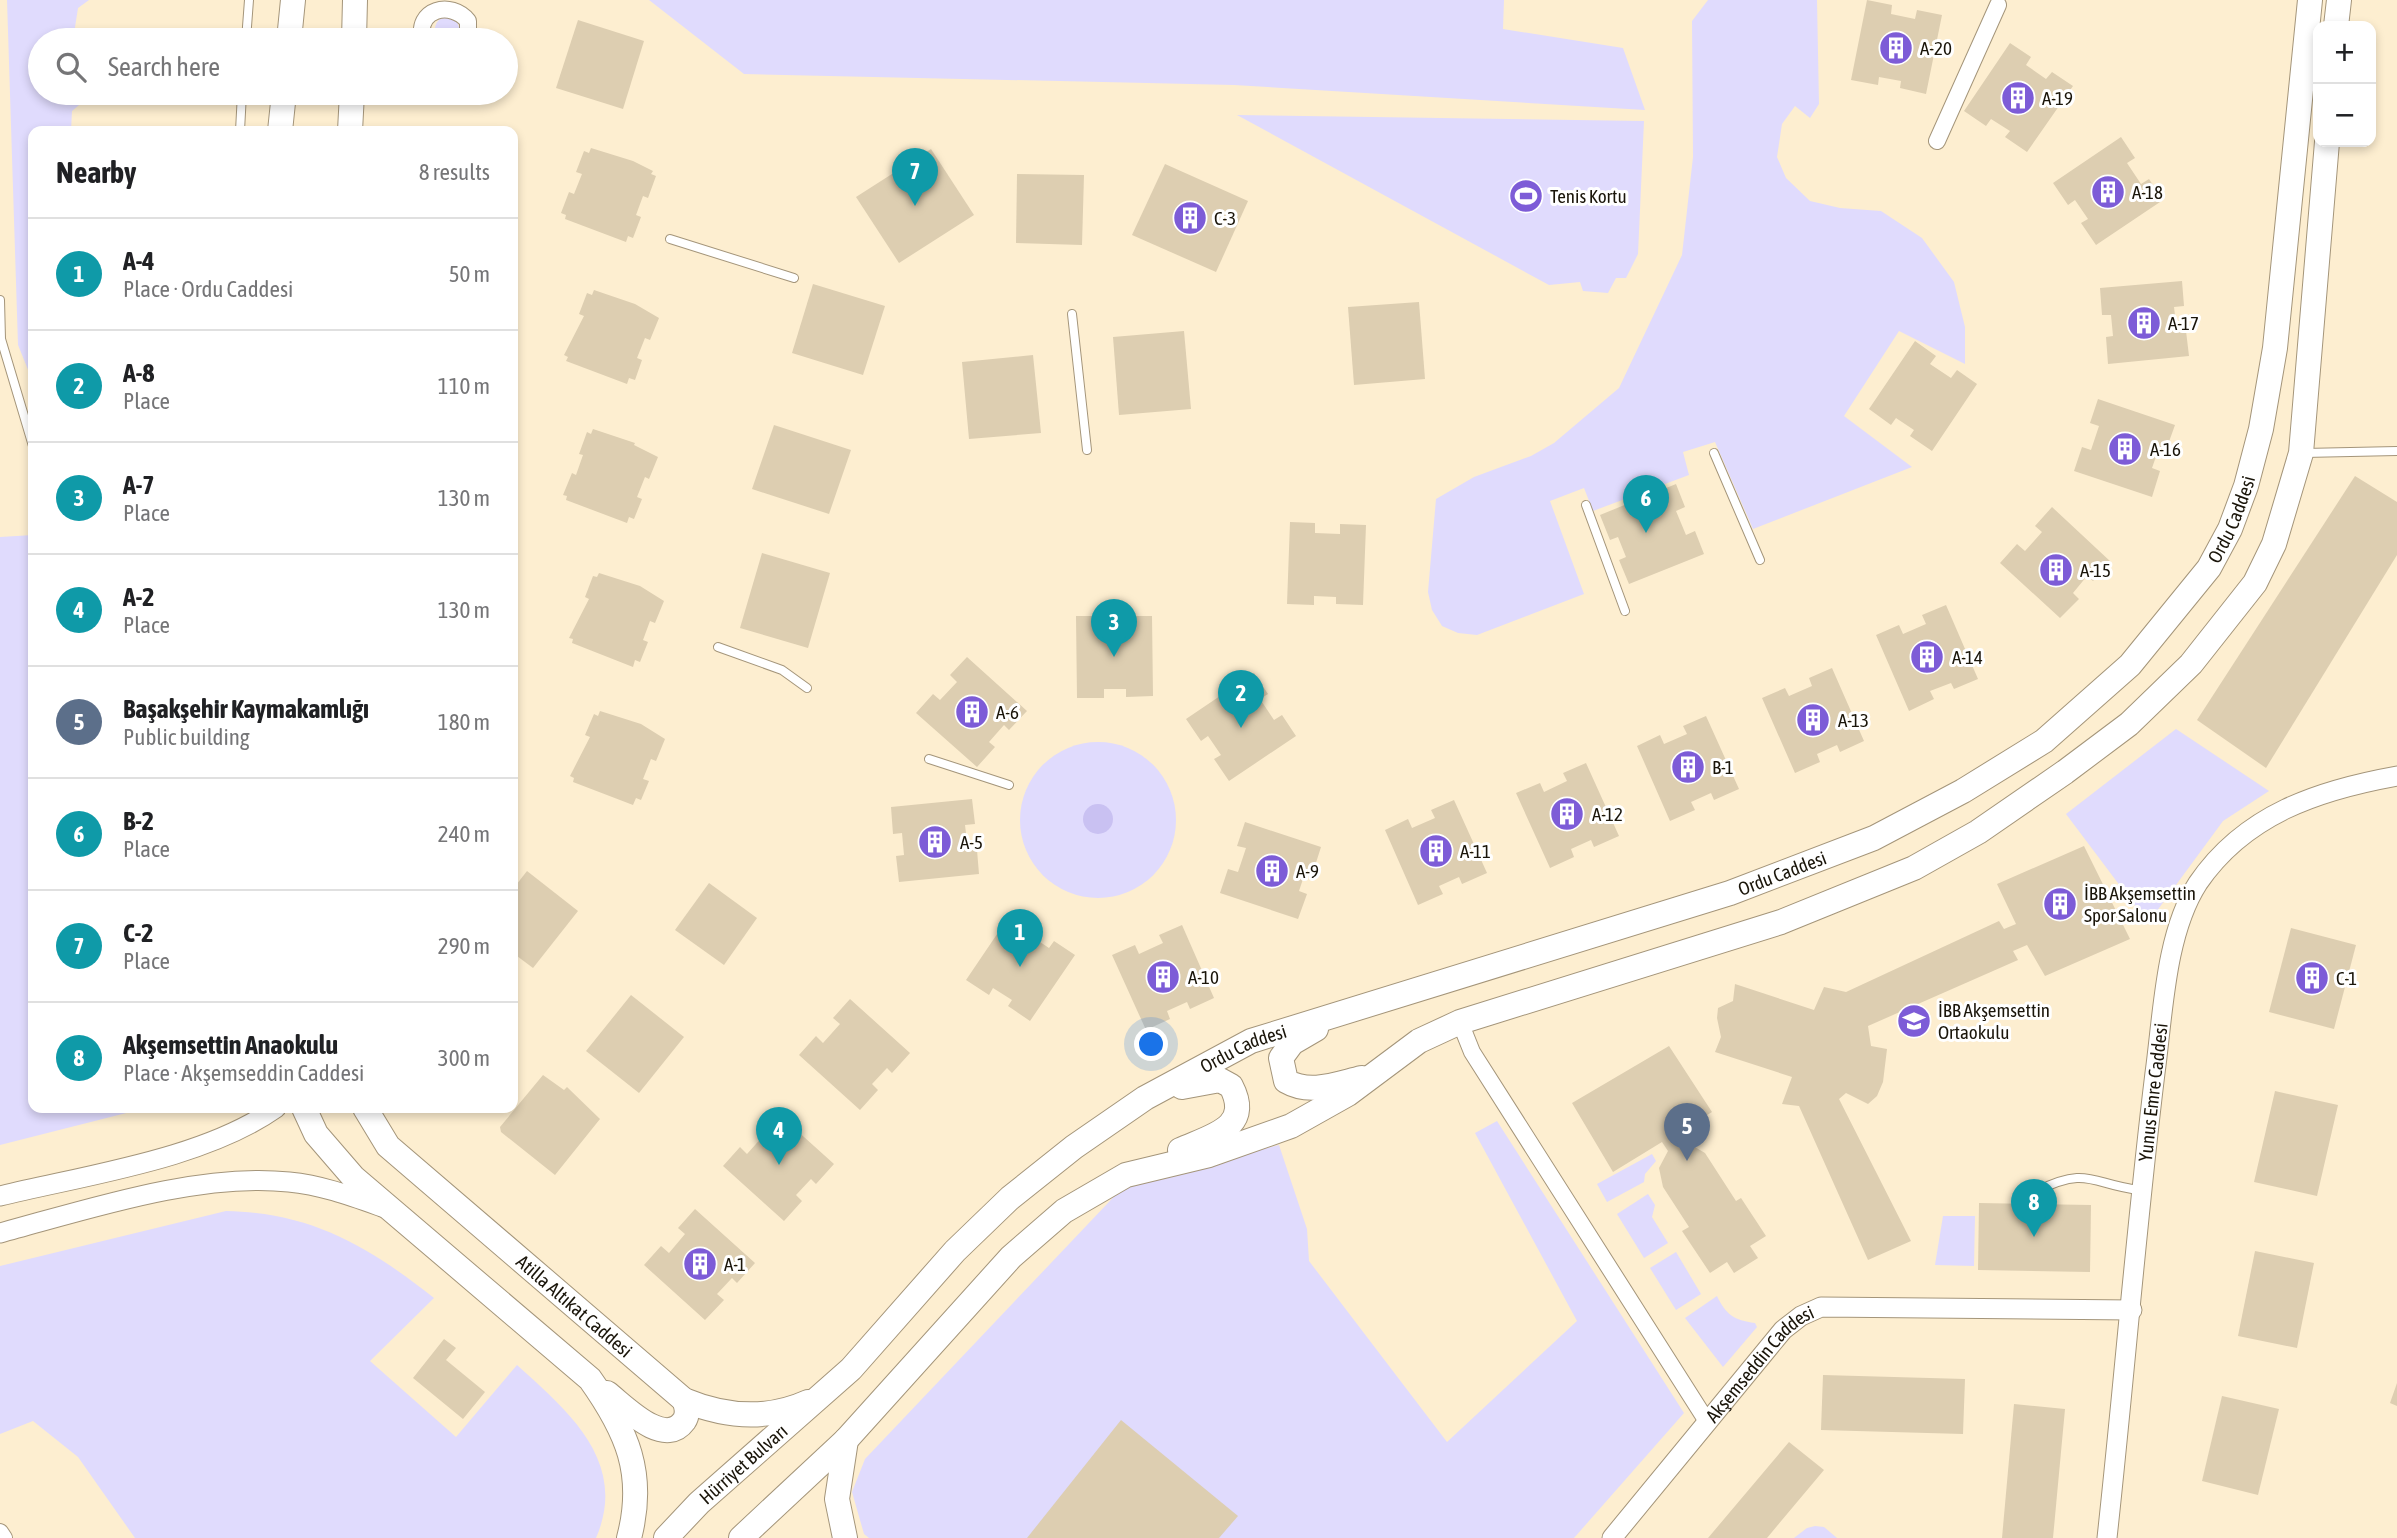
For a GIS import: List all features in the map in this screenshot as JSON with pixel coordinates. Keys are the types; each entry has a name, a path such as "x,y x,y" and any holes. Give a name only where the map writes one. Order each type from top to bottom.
{"main road":[{"path":"290,28 293,0"},
{"path":"354,28 355,0"},
{"name":"Ordu Caddesi","path":"824,1394 955,1251 1010,1198 1074,1147 1145,1098 1251,1041 1730,893 1874,838 1962,791 2044,741 2130,665 2209,568 2230,530 2246,486 2261,429 2275,348 2310,0"},
{"path":"2337,21 2339,0"},
{"path":"281,126 283,105"},
{"path":"350,126 351,105"},
{"path":"1126,1175 1209,1155 1291,1126 1326,1108 1419,1041 1460,1022 1781,922 1914,868 1979,832 2129,724 2191,664 2255,583 2274,544 2301,453 2327,147"},
{"path":"1368,1077 1314,1089 1298,1088 1286,1081 1281,1058 1292,1043 1370,1003"},
{"path":"741,1538 846,1440 1012,1256 1064,1211 1126,1175 1227,1128 1235,1119 1238,1108 1231,1086 1220,1080 1203,1081 1145,1098"},
{"path":"306,1113 316,1134 331,1154 390,1210 648,1425 659,1429 674,1429 685,1420 687,1413 684,1400"},
{"name":"Atilla Altıkat Caddesi","path":"368,1113 388,1146 684,1400 712,1411 757,1415 781,1412 824,1394"},
{"path":"590,1379 614,1412 634,1467 636,1512 629,1538"},
{"name":"Hürriyet Bulvarı","path":"666,1538 699,1503 824,1394"},
{"path":"845,1538 836,1499 846,1440"}],"street":[{"path":"1937,141 1998,5"},
{"path":"421,28 427,15 440,7 449,7 457,9 468,21 468,28"},
{"name":"Yunus Emre Caddesi","path":"2107,1538 2167,981 2180,922 2197,885 2227,848 2273,814 2325,791 2397,776"},
{"path":"1460,1022 1472,1052 1708,1423"},
{"path":"0,1196 144,1161 226,1137 267,1113"},
{"path":"0,1233 199,1185 246,1181 288,1181 318,1187 390,1210"},
{"name":"Akşemseddin Caddesi","path":"1612,1538 1783,1330 1801,1316 1821,1307 2132,1310"},
{"path":"0,1531 4,1538"}],"lane":[{"path":"247,28 249,0"},
{"path":"240,126 241,105"},
{"path":"670,239 794,278"},
{"path":"0,300 1,339 28,429"},
{"path":"1072,314 1087,450"},
{"path":"2301,453 2397,451"},
{"path":"1714,453 1760,560"},
{"path":"1586,505 1625,611"},
{"path":"718,648 782,670 807,688"},
{"path":"929,759 1009,785"},
{"path":"2036,1191 2056,1181 2093,1176 2121,1188 2143,1190"}],"shaded area":[{"path":"7,0 89,0 78,8 75,28 28,28 28,105 79,105 72,111 71,126 28,126 28,370 18,345"},
{"path":"649,0 1504,0 1503,29 1623,48 1645,110 1234,85 744,74"},
{"path":"1708,0 1817,0 1819,104 1810,118 1795,106 1782,124 1777,157 1786,178 1810,201 1840,208 1881,211 1922,238 1954,282 1965,327 1965,364 1899,331 1844,416 1912,467 1753,529 1715,442 1683,452 1689,475 1593,511 1584,488 1550,501 1584,594 1477,635 1458,633 1442,626 1432,610 1428,592 1436,499 1474,477 1531,456 1554,443 1619,388 1682,255 1693,157 1692,21"},
{"path":"447,17 459,28 435,28 439,21"},
{"path":"1237,115 1644,121 1638,254 1626,278 1616,278 1608,293 1583,291 1580,282 1549,285"},
{"path":"28,535 28,1113 126,1113 0,1145 0,537"},
{"path":"2176,729 2269,791 2223,821 2148,923 2066,814"},
{"path":"1098,742 1128,748 1153,765 1170,790 1176,820 1170,850 1153,875 1128,892 1098,898 1068,892 1043,875 1026,850 1020,820 1026,790 1043,765 1068,748"},
{"path":"1098,804 1109,808 1113,819 1109,830 1098,834 1087,830 1083,819 1087,808"},
{"path":"1497,1121 1684,1413 1574,1538 869,1538 864,1534 852,1492 865,1459 1125,1185 1279,1145 1307,1229 1309,1261 1447,1442 1577,1321 1475,1133"},
{"path":"1652,1154 1656,1161 1645,1174 1644,1182 1607,1202 1597,1184"},
{"path":"1648,1194 1655,1205 1652,1217 1668,1243 1644,1258 1617,1214"},
{"path":"226,1211 285,1218 338,1236 386,1263 434,1298 370,1361 456,1437 517,1365 573,1420 588,1440 599,1462 605,1485 604,1511 596,1538 135,1538 78,1457 33,1421 0,1434 0,1266"},
{"path":"1943,1216 1975,1216 1974,1266 1935,1265"},
{"path":"1676,1252 1701,1294 1676,1310 1650,1268"},
{"path":"1717,1296 1732,1316 1755,1323 1757,1327 1723,1367 1685,1318"},
{"path":"1824,1527 1837,1538 1794,1538 1807,1528"}],"building":[{"name":"A-20","path":"1867,0 1892,5 1891,14 1915,19 1917,10 1942,15 1926,94 1900,88 1901,81 1879,77 1878,85 1851,80"},
{"path":"578,20 644,41 623,109 556,88"},
{"name":"A-19","path":"2010,43 2031,57 2026,65 2046,79 2052,72 2073,86 2027,152 2005,137 2010,131 1991,119 1986,126 1964,111"},
{"name":"A-18","path":"2121,137 2135,158 2127,163 2141,184 2149,179 2163,200 2096,245 2081,223 2088,219 2075,200 2068,205 2053,183"},
{"path":"591,148 633,161 653,171 651,174 656,176 648,198 643,196 636,215 641,217 633,238 628,236 626,242 565,219 566,215 561,213 569,192 574,194 582,174 576,172 584,151 589,153"},
{"path":"931,149 974,215 899,263 856,197"},
{"name":"C-3","path":"1165,164 1248,201 1216,272 1132,235"},
{"path":"1017,174 1084,175 1082,245 1016,243"},
{"name":"A-17","path":"2182,281 2184,306 2174,307 2177,332 2186,331 2189,356 2108,364 2106,337 2113,336 2111,315 2102,315 2100,288"},
{"path":"813,284 885,306 863,375 792,353"},
{"path":"594,290 635,304 659,318 650,340 645,338 637,358 642,360 635,380 629,378 627,384 566,361 568,357 564,355 584,316 579,314 587,293 592,295"},
{"path":"1419,302 1425,379 1354,385 1348,307"},
{"path":"1184,331 1191,409 1119,415 1113,337"},
{"path":"1915,341 1936,356 1930,364 1951,378 1957,370 1977,384 1932,451 1910,436 1914,430 1896,418 1891,425 1869,409"},
{"path":"1033,355 1041,433 969,439 962,362"},
{"name":"A-16","path":"2098,399 2175,425 2166,450 2159,448 2152,468 2160,471 2152,497 2074,471 2082,447 2091,450 2099,426 2090,423"},
{"path":"774,425 851,450 829,514 752,489"},
{"path":"593,429 635,443 634,445 658,457 649,479 645,477 637,497 642,499 634,519 629,517 627,523 566,500 567,496 563,495 572,473 576,475 583,455 579,454 587,432 591,434"},
{"path":"2355,476 2397,502 2397,555 2266,768 2197,720"},
{"path":"1676,484 1685,507 1676,511 1686,535 1695,531 1704,554 1629,584 1619,560 1626,557 1618,537 1610,540 1600,515"},
{"name":"A-15","path":"2052,507 2111,562 2093,581 2087,576 2073,593 2079,599 2060,618 2000,563 2017,544 2025,551 2042,532 2035,526"},
{"path":"1290,522 1315,523 1315,533 1340,534 1340,524 1366,525 1363,605 1336,604 1336,597 1314,596 1314,605 1287,604"},
{"path":"762,553 830,573 808,648 740,628"},
{"path":"599,573 640,586 664,601 655,623 650,621 643,640 648,642 640,662 635,660 633,667 572,643 573,639 569,638 589,599 585,597 593,576 597,577"},
{"name":"A-14","path":"1946,605 1978,679 1954,689 1951,683 1930,691 1934,699 1909,711 1876,635 1899,625 1903,634 1926,624 1922,615"},
{"path":"1076,616 1102,616 1102,626 1127,626 1127,616 1152,616 1153,696 1126,697 1126,689 1104,689 1104,698 1077,698"},
{"name":"A-6","path":"967,657 1027,711 1009,730 1004,725 989,742 995,747 977,767 916,713 933,694 940,700 957,682 950,675"},
{"name":"A-13","path":"1832,668 1864,741 1840,752 1837,745 1817,754 1820,762 1795,773 1762,698 1785,688 1789,696 1812,686 1809,678"},
{"path":"1254,673 1268,694 1260,699 1274,720 1282,715 1296,736 1229,781 1214,759 1221,755 1208,736 1201,741 1186,719"},
{"path":"600,711 641,724 665,739 656,761 651,759 643,779 649,781 641,800 636,798 633,805 573,782 574,778 570,776 590,737 585,735 594,714 598,716"},
{"name":"B-1","path":"1706,716 1739,789 1714,800 1711,793 1691,802 1695,810 1670,821 1637,746 1660,735 1664,744 1687,734 1683,726"},
{"name":"A-12","path":"1586,763 1619,836 1594,847 1591,840 1571,849 1574,857 1550,868 1516,793 1540,783 1544,792 1567,781 1563,773"},
{"name":"A-5","path":"972,799 975,824 965,825 968,850 977,850 979,874 899,882 896,856 904,855 902,833 893,834 891,807"},
{"name":"A-11","path":"1454,800 1487,873 1462,884 1459,877 1439,886 1443,894 1418,905 1385,830 1408,819 1412,828 1435,818 1431,810"},
{"name":"A-9","path":"1245,822 1321,847 1313,872 1306,870 1299,891 1307,894 1298,919 1220,893 1228,869 1238,872 1246,848 1237,846"},
{"name":"İBB Akşemsettin Ortaokulu","path":"2084,846 2130,939 2045,976 2027,945 2013,951 2018,960 1868,1026 1871,1046 1887,1049 1883,1082 1877,1096 1868,1104 1846,1093 1839,1099 1911,1241 1868,1260 1799,1106 1782,1104 1792,1077 1715,1052 1721,1037 1718,1008 1733,1001 1735,984 1814,1010 1824,987 1846,992 1999,921 2004,929 2016,924 1997,884"},
{"path":"527,871 578,911 533,968 518,957 518,883"},
{"path":"709,883 757,918 724,965 675,930"},
{"path":"1012,912 1033,926 1028,934 1049,948 1054,941 1075,955 1030,1021 1008,1006 1012,1000 993,988 989,995 966,980"},
{"name":"A-10","path":"1182,925 1214,998 1190,1009 1187,1002 1167,1011 1170,1019 1146,1030 1112,955 1135,945 1139,954 1163,943 1159,935"},
{"name":"C-1","path":"2291,928 2356,945 2334,1029 2269,1012"},
{"path":"631,995 684,1037 639,1093 586,1051"},
{"path":"850,999 910,1053 892,1073 887,1068 872,1084 878,1090 860,1110 799,1055 816,1036 823,1043 840,1024 833,1018"},
{"path":"1669,1046 1712,1112 1672,1137 1679,1148 1693,1146 1705,1153 1736,1201 1741,1198 1766,1236 1750,1246 1758,1258 1734,1273 1727,1262 1710,1273 1682,1231 1689,1227 1663,1187 1659,1168 1668,1151 1662,1142 1613,1172 1572,1103"},
{"path":"543,1075 564,1090 567,1087 600,1119 555,1175 501,1132 500,1127 512,1113 518,1113 518,1105"},
{"path":"2275,1091 2338,1105 2317,1196 2254,1182"},
{"path":"774,1110 834,1164 816,1184 811,1179 796,1195 802,1201 784,1221 723,1166 740,1147 747,1154 764,1135 757,1129"},
{"path":"1979,1203 2091,1205 2090,1272 1978,1270"},
{"name":"A-1","path":"695,1209 755,1263 737,1283 732,1278 717,1294 724,1300 705,1320 644,1265 661,1246 669,1253 685,1234 678,1228"},
{"path":"2255,1251 2314,1263 2297,1348 2238,1336"},
{"path":"444,1339 456,1348 446,1360 485,1392 463,1419 413,1378"},
{"path":"1823,1375 1965,1379 1963,1434 1821,1430"},
{"path":"2397,1383 2397,1406 2390,1403"},
{"path":"2222,1396 2279,1409 2258,1495 2202,1481"},
{"path":"2014,1404 2065,1409 2053,1538 2002,1538"},
{"path":"1121,1420 1238,1516 1219,1538 1027,1538"},
{"path":"1789,1442 1824,1470 1767,1538 1708,1538"}],"place":[{"name":"A-20","path":"1896,48"},
{"name":"A-19","path":"2018,98"},
{"name":"A-18","path":"2108,192"},
{"name":"Tenis Kortu","path":"1526,196"},
{"name":"C-2","path":"915,206"},
{"name":"C-3","path":"1190,218"},
{"name":"A-17","path":"2144,323"},
{"name":"A-16","path":"2125,449"},
{"name":"B-2","path":"1646,533"},
{"name":"A-15","path":"2056,570"},
{"name":"A-7","path":"1114,657"},
{"name":"A-14","path":"1927,657"},
{"name":"A-6","path":"972,712"},
{"name":"A-13","path":"1813,720"},
{"name":"A-8","path":"1241,728"},
{"name":"B-1","path":"1688,767"},
{"name":"A-12","path":"1567,814"},
{"name":"A-5","path":"935,842"},
{"name":"A-11","path":"1436,851"},
{"name":"A-9","path":"1272,871"},
{"name":"İBB Akşemsettin Spor Salonu","path":"2060,904"},
{"name":"A-4","path":"1020,967"},
{"name":"A-10","path":"1163,977"},
{"name":"C-1","path":"2312,978"},
{"name":"İBB Akşemsettin Ortaokulu","path":"1914,1021"},
{"name":"Başakşehir Kaymakamlığı","path":"1687,1161"},
{"name":"A-2","path":"779,1165"},
{"name":"Akşemsettin Anaokulu","path":"2034,1237"},
{"name":"A-1","path":"700,1264"}]}
